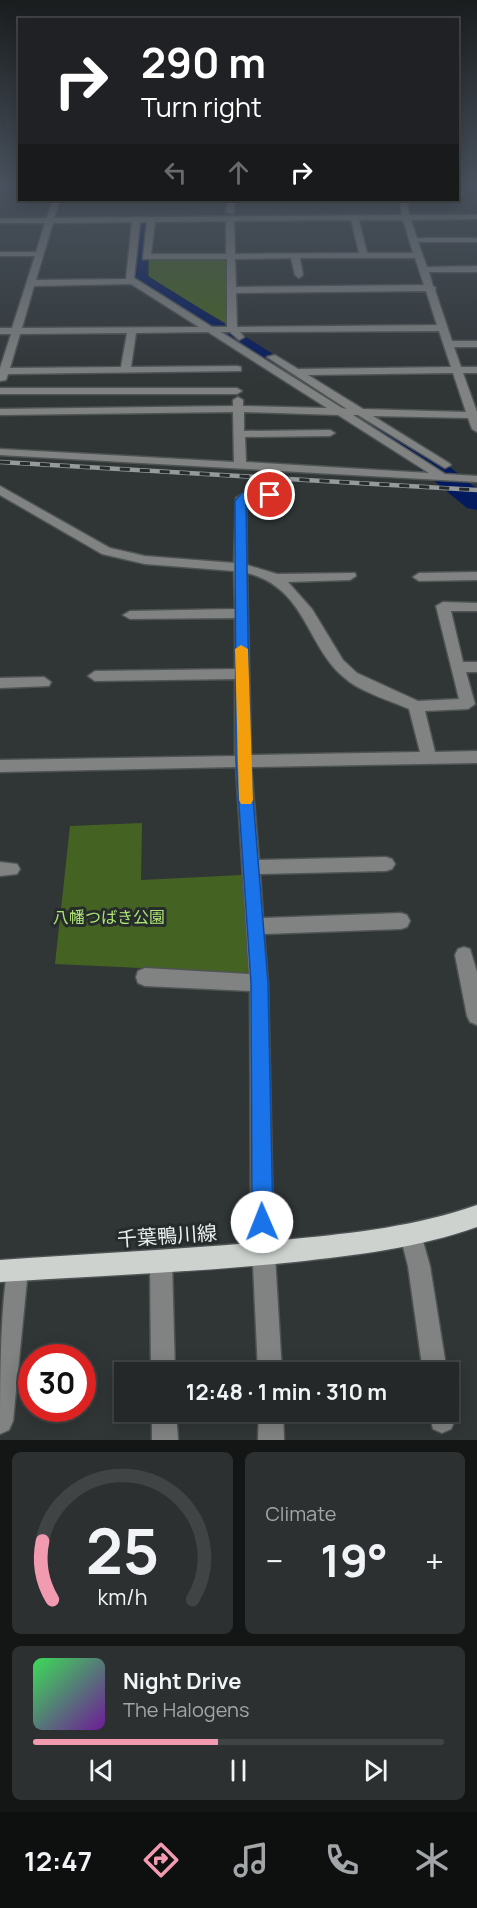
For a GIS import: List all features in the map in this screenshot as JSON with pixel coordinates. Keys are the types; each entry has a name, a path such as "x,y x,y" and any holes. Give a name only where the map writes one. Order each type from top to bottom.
{"main road":[{"name":"千葉鴨川線","path":"8,1270 264,1254 392,1240 441,1229 477,1216"}],"street":[{"path":"0,384 40,251"},
{"path":"133,251 130,279 442,475"},
{"path":"147,251 146,257 420,255"},
{"path":"231,251 232,329 238,337 471,478"},
{"path":"363,251 364,256"},
{"path":"419,251 458,370 472,396 477,429"},
{"path":"0,254 39,255"},
{"path":"295,257 299,275"},
{"path":"425,270 477,269"},
{"path":"30,283 133,281"},
{"path":"230,290 432,288"},
{"path":"0,332 444,328"},
{"path":"125,370 132,330"},
{"path":"450,344 477,344"},
{"path":"236,346 240,465"},
{"path":"4,371 237,369"},
{"path":"298,372 477,370"},
{"path":"0,391 237,391"},
{"path":"0,412 238,409 475,415"},
{"path":"239,434 330,433"},
{"path":"0,452 471,478"},
{"path":"0,490 106,551 145,560 240,567 274,578 281,582 307,612 338,663 352,677 416,706 468,704 444,606 477,607"},
{"path":"269,1362 264,1254 259,983 243,761 240,501 246,496 284,495"},
{"path":"274,578 350,576"},
{"path":"419,577 477,576"},
{"path":"129,615 241,613"},
{"path":"458,667 477,667"},
{"path":"95,676 242,674"},
{"path":"0,683 45,682"},
{"path":"416,706 429,758"},
{"path":"0,766 477,757"},
{"path":"251,867 386,864"},
{"path":"255,926 401,921"},
{"path":"464,955 477,1016"},
{"path":"145,977 259,983"},
{"path":"411,1234 419,1266 433,1362"},
{"path":"161,1261 163,1362"},
{"path":"0,1421 8,1270"},
{"path":"164,1422 165,1440"},
{"path":"270,1422 271,1440"}],"green space":[{"path":"148,258 228,259 229,325 149,279"},
{"name":"八幡つばき公園","path":"142,823 141,880 242,875 248,973 55,964 70,826"}],"waterway":[{"path":"139,251 138,278 426,461 477,502"}],"railway":[{"path":"0,462 477,490"}],"slow traffic":[{"path":"241,649 246,800"}],"route":[{"path":"262,1222 259,983 243,761 240,501 246,496 270,495"}]}
